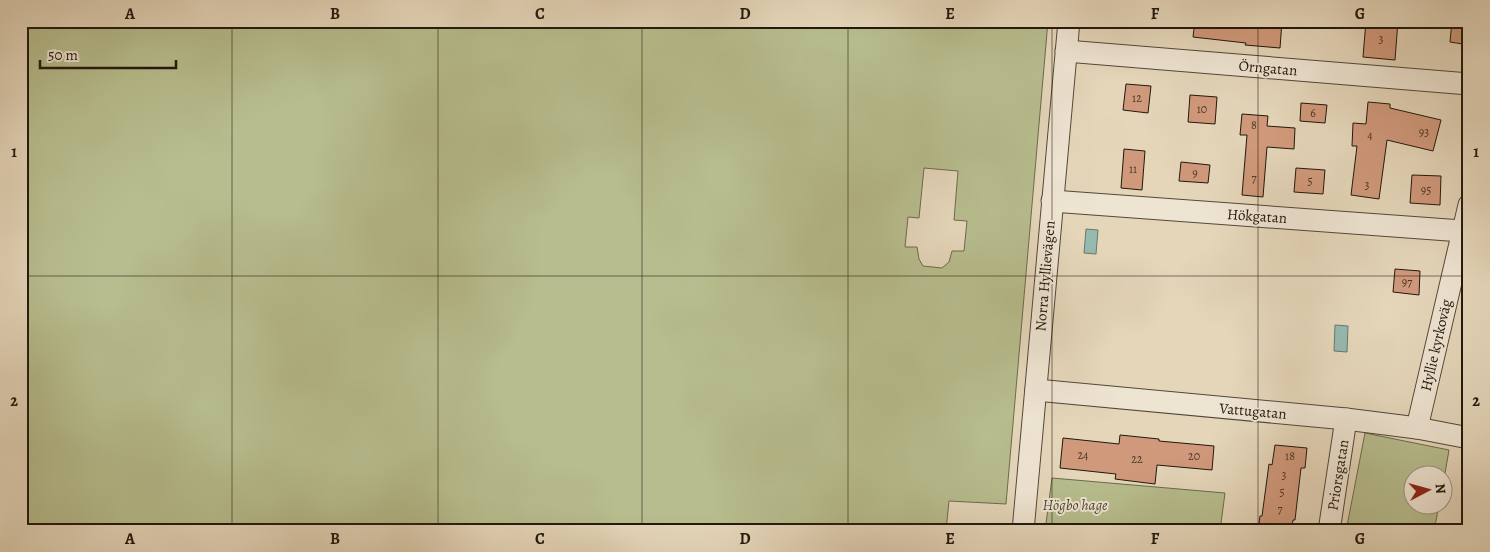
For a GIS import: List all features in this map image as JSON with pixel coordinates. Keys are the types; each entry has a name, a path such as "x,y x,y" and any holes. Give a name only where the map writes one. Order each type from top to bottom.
{"street":[{"name":"Norra Hyllievägen","path":"1023,531 1069,21"},
{"name":"Örngatan","path":"1066,51 1469,84"},
{"name":"Hökgatan","path":"1052,200 1462,231"},
{"name":"Hyllie kyrkoväg","path":"1417,428 1469,205"},
{"name":"Vattugatan","path":"1036,390 1346,419 1417,428 1469,438"},
{"name":"Priorsgatan","path":"1329,531 1346,419"}],"green space":[{"path":"21,21 1048,21 1006,504 949,501 946,531 21,531","holes":["924,168 958,171 954,220 967,221 964,251 952,251 949,262 942,268 923,266 919,259 917,247 905,247 908,217 919,218"]},
{"path":"1365,433 1449,450 1447,464 1402,464 1402,514 1437,514 1434,531 1346,531"},
{"name":"Högbo hage","path":"1052,478 1225,493 1220,531 1045,531"}],"water":[{"path":"1086,229 1098,230 1096,254 1084,253"},
{"path":"1335,325 1348,326 1347,352 1334,351"}],"building":[{"path":"1195,21 1282,21 1280,48 1193,37"},
{"path":"1366,21 1398,21 1395,60 1363,57"},
{"path":"1452,21 1469,21 1469,45 1450,42"},
{"path":"1126,84 1151,86 1148,113 1123,110"},
{"path":"1190,95 1217,97 1215,124 1188,122"},
{"path":"1368,102 1390,104 1390,108 1441,120 1433,151 1387,140 1379,199 1351,195 1357,146 1352,146 1353,123 1366,124"},
{"path":"1301,103 1327,105 1325,123 1300,121"},
{"path":"1242,114 1268,116 1267,126 1295,128 1294,149 1267,147 1263,197 1242,195 1247,135 1240,135"},
{"path":"1124,149 1145,151 1142,190 1121,188"},
{"path":"1181,162 1210,165 1208,183 1179,181"},
{"path":"1296,168 1325,170 1323,194 1294,192"},
{"path":"1412,175 1441,176 1440,205 1410,203"},
{"path":"1395,269 1420,271 1419,295 1393,292"},
{"path":"1120,435 1214,446 1212,470 1157,465 1155,484 1115,479 1116,474 1060,468 1063,438 1119,444"},
{"path":"1275,445 1307,448 1305,468 1301,468 1295,520 1293,520 1291,531 1258,531 1260,516 1262,516 1269,464 1272,465"}]}
